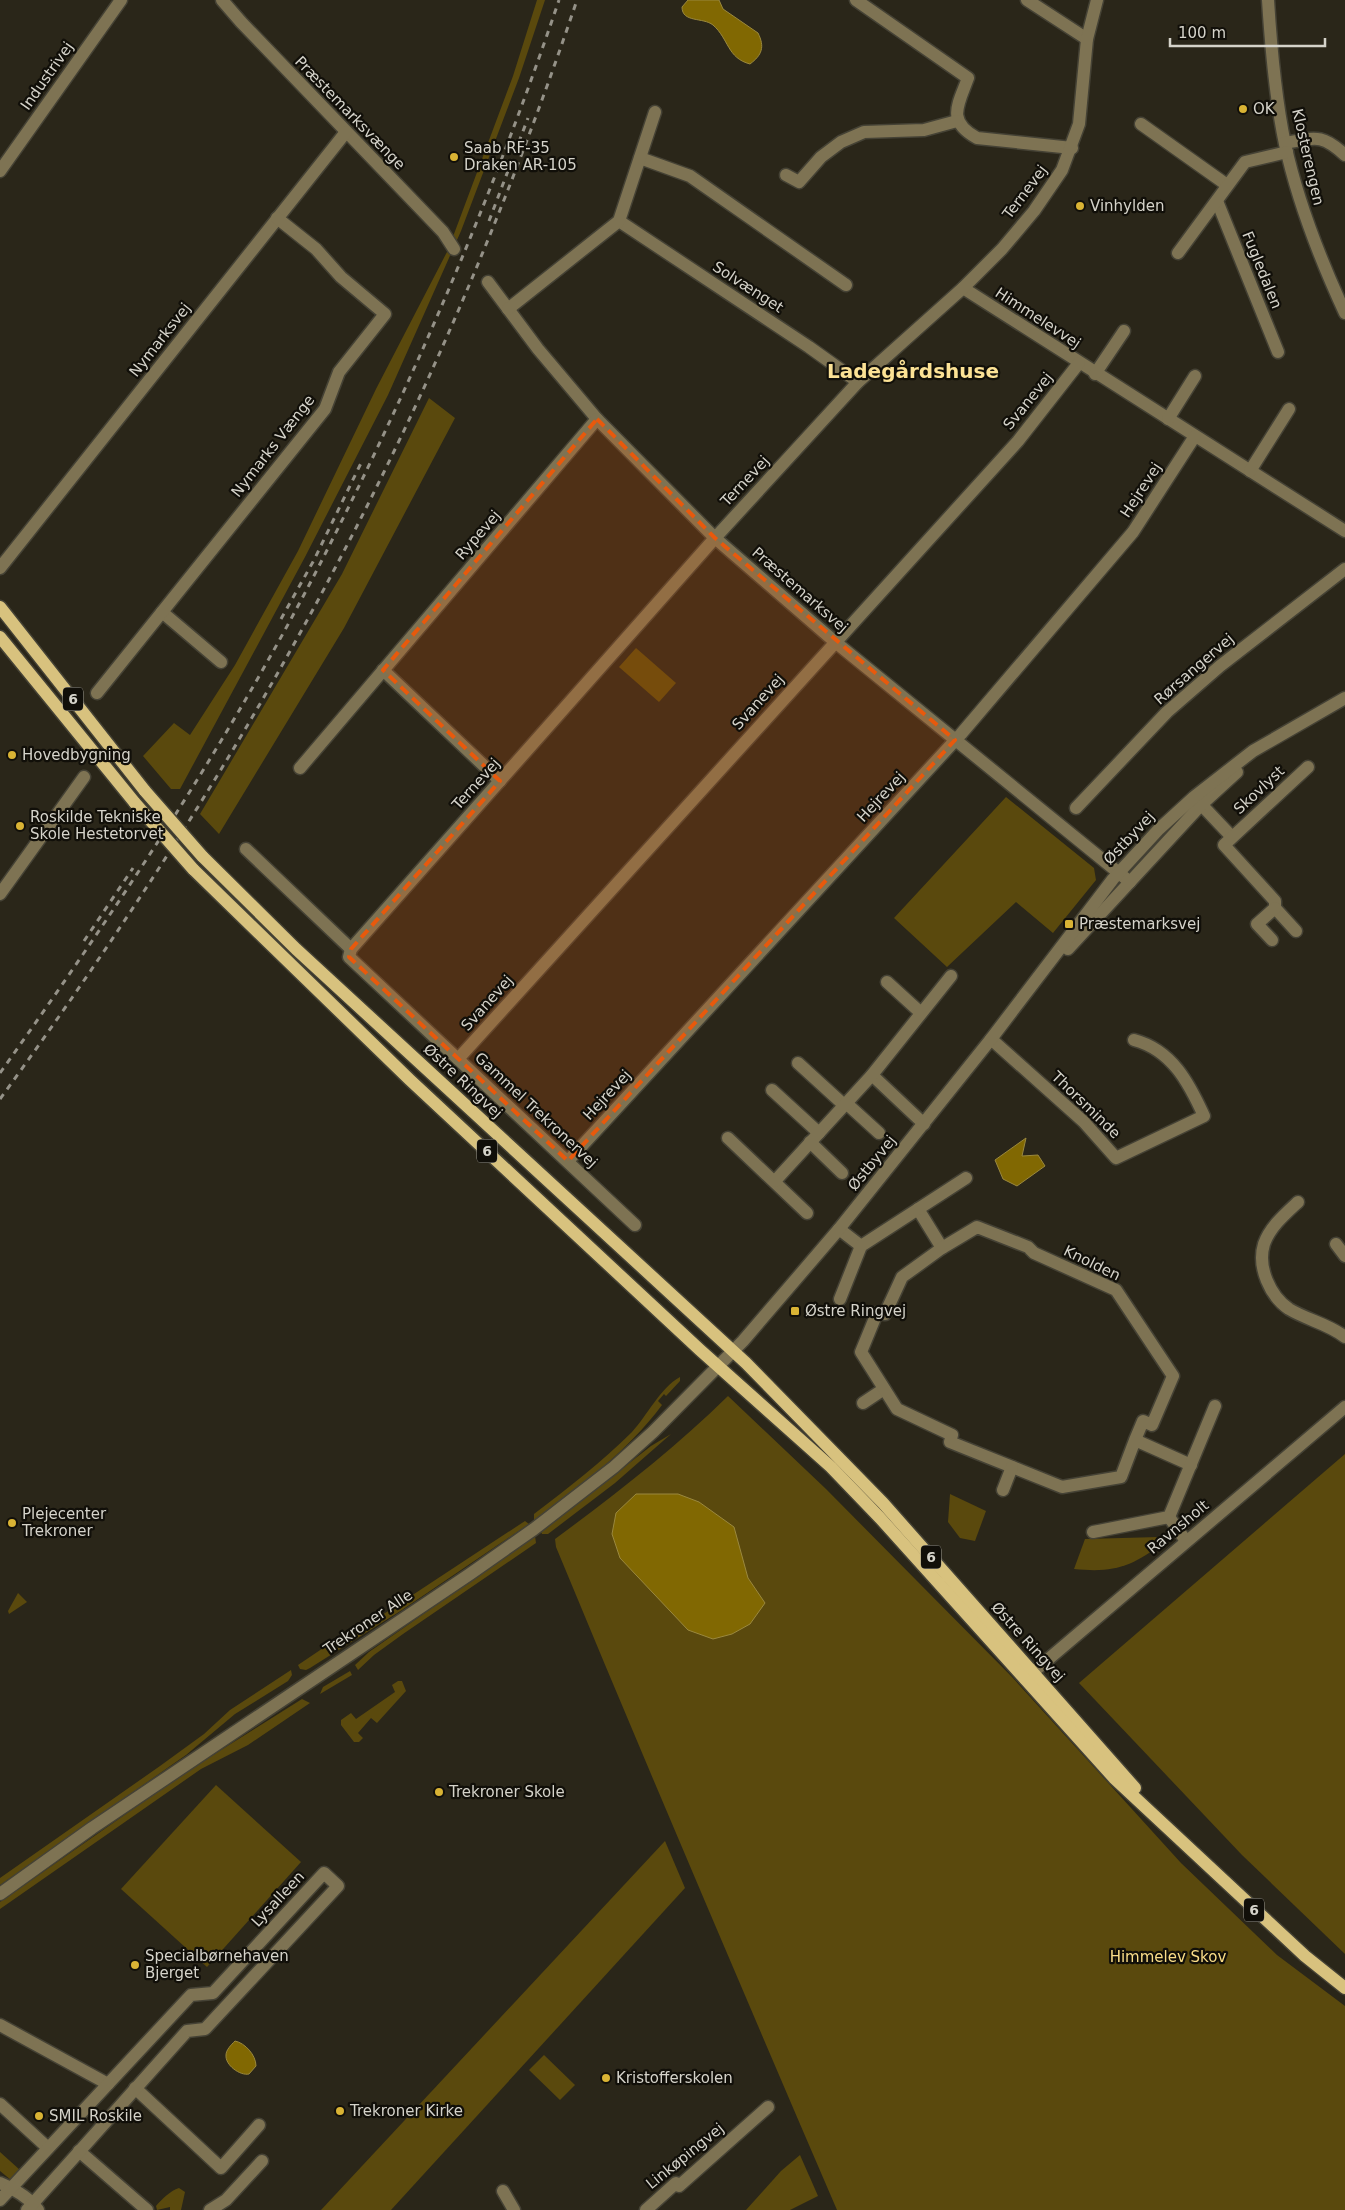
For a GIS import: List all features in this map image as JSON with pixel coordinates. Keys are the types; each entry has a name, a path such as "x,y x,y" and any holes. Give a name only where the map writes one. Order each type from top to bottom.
{"main road":[{"name":"Østre Ringvej","path":"0,607 145,791 202,856 296,949 733,1350 883,1503 1030,1676"},
{"name":"Østre Ringvej","path":"0,637 135,803 193,869 410,1080 718,1366 832,1467 1030,1676 1166,1826 1304,1956 1345,1988"}],"street":[{"name":"Industrivej","path":"0,171 121,0"},
{"name":"Præstemarksvænge","path":"222,0 443,232 454,249"},
{"path":"856,0 968,78 957,109 958,121 964,131 977,138 1072,148"},
{"path":"1027,0 1088,39"},
{"name":"Ternevej","path":"350,953 715,538 858,382 963,288 1002,249 1034,211 1052,187 1072,148 1082,114 1088,39 1096,0"},
{"name":"Klosterengen","path":"1268,0 1270,38 1286,148 1305,217 1326,273 1345,313"},
{"path":"508,309 619,221 655,112"},
{"path":"786,175 799,182 821,157 840,142 864,132 924,130 958,121"},
{"path":"1141,124 1227,185"},
{"name":"Nymarksvej","path":"0,568 346,132"},
{"path":"1178,253 1245,162 1319,138 1331,142 1345,155"},
{"path":"640,158 690,176 846,285"},
{"name":"Fugledalen","path":"1217,201 1278,352"},
{"name":"Nymarks Vænge","path":"97,693 325,409 339,372 385,314 341,277 316,248 277,218"},
{"name":"Solvænget","path":"619,221 809,347 858,382"},
{"name":"Præstemarksvej","path":"488,282 538,349 597,419 715,538 834,641 1130,882"},
{"name":"Himmelevvej","path":"963,288 1095,374 1345,531"},
{"path":"1095,374 1124,330"},
{"name":"Svanevej","path":"458,1059 1022,435 1079,363"},
{"path":"1168,419 1195,376"},
{"path":"1250,471 1289,409"},
{"name":"Rypevej","path":"300,768 597,419"},
{"name":"Hejrevej","path":"568,1161 955,740 1133,532 1195,436"},
{"name":"Rørsangervej","path":"1076,808 1167,712 1220,666 1345,569"},
{"path":"162,612 221,662"},
{"path":"384,670 500,781"},
{"name":"Østbyvej","path":"733,1350 839,1229 924,1124 1118,872 1159,829 1280,738 1345,698"},
{"name":"Skovlyst","path":"1296,931 1275,908 1275,901 1224,845 1308,767"},
{"path":"0,894 84,776"},
{"name":"Østbyvej","path":"1029,990 1130,882 1198,801"},
{"name":"Skovlyst","path":"1198,801 1232,837"},
{"name":"Gammel Trekronervej","path":"246,849 458,1059 635,1225"},
{"path":"1272,940 1257,924 1275,908"},
{"path":"774,1182 872,1074 951,976"},
{"path":"887,982 921,1013"},
{"name":"Thorsminde","path":"991,1039 1084,1122 1116,1158 1204,1116 1190,1086 1175,1066 1151,1044 1134,1040"},
{"path":"798,1063 879,1133"},
{"path":"872,1074 924,1124"},
{"path":"772,1090 819,1132"},
{"path":"728,1138 807,1213"},
{"path":"810,1142 842,1173"},
{"path":"840,1299 861,1246 966,1178"},
{"path":"1298,1202 1279,1220 1264,1245 1266,1282 1287,1308 1344,1332"},
{"path":"918,1209 942,1248"},
{"name":"Knolden","path":"977,1227 1028,1247 1034,1253 1116,1290 1172,1376 1152,1425 1142,1421 1121,1477 1062,1487 950,1442 952,1436 897,1408 861,1352 877,1313 884,1314 902,1277 942,1248 977,1227"},
{"path":"839,1229 861,1246"},
{"path":"1336,1244 1345,1256"},
{"name":"Trekroner Alle","path":"0,1894 92,1828 534,1529 621,1461 653,1432 733,1350"},
{"path":"863,1403 884,1389"},
{"path":"1169,1517 1215,1406"},
{"name":"Ravnsholt","path":"1030,1676 1186,1541 1345,1408"},
{"path":"1135,1440 1191,1464"},
{"path":"1003,1490 1012,1467"},
{"path":"1169,1517 1186,1541"},
{"path":"1093,1532 1169,1517"},
{"name":"Lysalleen","path":"33,2208 79,2151 187,2031 205,2030 338,1886 324,1873 213,1993"},
{"path":"0,2200 6,2186 48,2148 191,1994 213,1993 227,2006"},
{"path":"0,2024 108,2084"},
{"path":"134,2088 221,2168 259,2126"},
{"path":"0,2104 48,2148"},
{"name":"Linkøpingvej","path":"646,2210 676,2183 679,2186 768,2107"},
{"path":"79,2151 147,2210"},
{"path":"210,2210 226,2200 262,2161"},
{"path":"6,2186 33,2208"},
{"path":"503,2191 514,2210"}],"highlighted area":[{"path":"597,419 715,538 955,740 568,1161 349,957 351,949 500,781 383,670"}],"green space":[{"path":"537,0 545,0 519,78 461,231 388,395 305,557 180,789 171,789 143,756 174,723 190,735 235,665 298,551 376,389 448,250 513,76"},
{"path":"429,398 455,418 344,628 219,834 200,814 342,574"},
{"path":"636,648 676,683 659,702 619,667"},
{"path":"1006,797 1094,868 1096,880 1053,933 1016,902 947,967 894,918"},
{"path":"680,1377 680,1381 666,1396 664,1394 658,1401 662,1405 634,1438 602,1467 534,1521 534,1514 572,1485 621,1443 638,1425 666,1388"},
{"name":"Himmelev Skov","path":"728,1396 826,1489 1012,1677 1181,1863 1277,1955 1345,2006 1345,2210 837,2210 695,1879 556,1547 555,1539 644,1470"},
{"path":"671,1434 615,1483 548,1534 542,1534 541,1532 651,1446"},
{"path":"1345,1454 1345,1954 1242,1855 1079,1683"},
{"path":"950,1494 986,1511 975,1541 960,1538 948,1522"},
{"path":"525,1521 529,1524 402,1610 310,1668 306,1670 300,1669 298,1665 335,1640 367,1625"},
{"path":"535,1536 536,1543 403,1634 374,1655 358,1670 355,1665 369,1652"},
{"path":"1159,1537 1164,1542 1132,1563 1112,1569 1074,1569 1085,1539"},
{"path":"18,1593 27,1602 9,1614 8,1611"},
{"path":"291,1670 292,1675 288,1681 235,1714 186,1755 0,1885 0,1878 204,1734 230,1710"},
{"path":"350,1671 352,1675 320,1694 323,1687"},
{"path":"402,1681 406,1691 377,1723 371,1718 358,1733 363,1738 359,1742 354,1742 341,1725 341,1720 351,1713 356,1719 395,1692 392,1685"},
{"path":"302,1699 310,1703 248,1745 201,1769 0,1909 0,1902 186,1772"},
{"path":"216,1785 301,1862 207,1967 121,1889"},
{"path":"665,1841 685,1888 391,2210 321,2210"},
{"path":"544,2055 575,2085 560,2100 529,2070"},
{"path":"0,2152 20,2170 11,2180 0,2171"},
{"path":"800,2155 818,2196 790,2210 746,2210 781,2171"},
{"path":"179,2188 185,2192 181,2210 170,2210 170,2207 157,2210 156,2206 169,2193"}],"shaded area":[{"path":"688,0 719,0 723,9 758,33 762,47 760,54 750,64 742,61 732,53 713,25 685,15 682,7"},
{"path":"1026,1138 1022,1156 1038,1155 1045,1166 1017,1186 1003,1179 995,1160"},
{"path":"636,1494 678,1494 699,1502 734,1527 748,1578 765,1603 750,1624 732,1634 713,1639 688,1630 620,1558 612,1534 616,1513"},
{"path":"235,2041 246,2047 256,2062 256,2066 249,2074 241,2073 234,2069 226,2059 227,2051"}],"railway":[{"path":"0,1073 129,887 170,823 249,694 321,562 388,425 480,215 559,0"},
{"path":"0,1099 90,971 177,840 258,707 334,570 404,431 467,290 525,146 577,0"},
{"path":"489,221 528,118"},
{"path":"281,619 314,560 363,459"},
{"path":"84,941 133,868"}],"place":[{"name":"OK","path":"1243,109"},
{"name":"Saab RF-35 Draken AR-105","path":"454,157"},
{"name":"Vinhylden","path":"1080,206"},
{"name":"Hovedbygning","path":"12,755"},
{"name":"Roskilde Tekniske Skole Hestetorvet","path":"20,826"},
{"name":"Præstemarksvej","path":"1069,924"},
{"name":"Østre Ringvej","path":"795,1311"},
{"name":"Plejecenter Trekroner","path":"12,1523"},
{"name":"Trekroner Skole","path":"439,1792"},
{"name":"Specialbørnehaven Bjerget","path":"135,1965"},
{"name":"Kristofferskolen","path":"606,2078"},
{"name":"Trekroner Kirke","path":"340,2111"},
{"name":"SMIL Roskile","path":"39,2116"}],"district":[{"name":"Ladegårdshuse","path":"913,371"}]}
